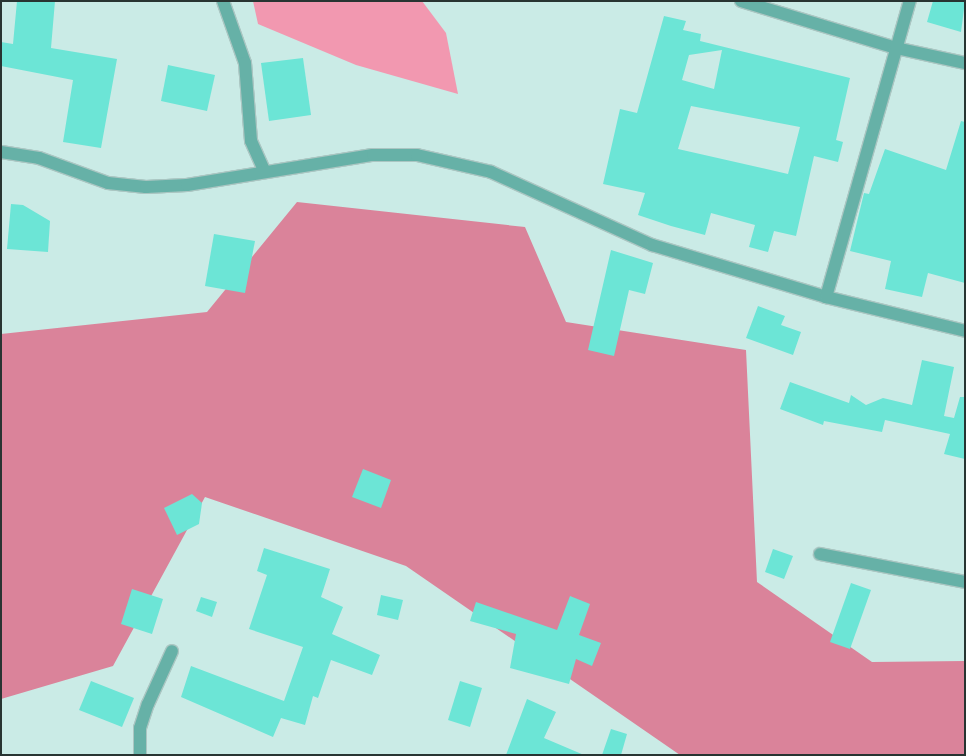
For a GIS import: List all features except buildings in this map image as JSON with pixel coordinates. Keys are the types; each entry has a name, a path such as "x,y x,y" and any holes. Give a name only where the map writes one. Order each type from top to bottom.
{"street":[{"path":"223,1 246,63 251,141 265,172"},
{"path":"741,1 896,48 965,63"},
{"path":"826,297 910,1"},
{"path":"1,152 39,158 108,183 146,187 265,172 373,155 417,155 491,172 652,245 826,297 965,331"},
{"path":"820,554 965,582"},
{"path":"140,755 140,728 148,704 172,650"}],"shaded area":[{"path":"253,1 422,1 446,33 458,94 356,65 258,24"},
{"path":"297,202 525,227 566,322 746,350 757,582 872,662 965,661 965,755 680,755 406,566 205,497 113,666 1,699 1,334 207,312"}]}
